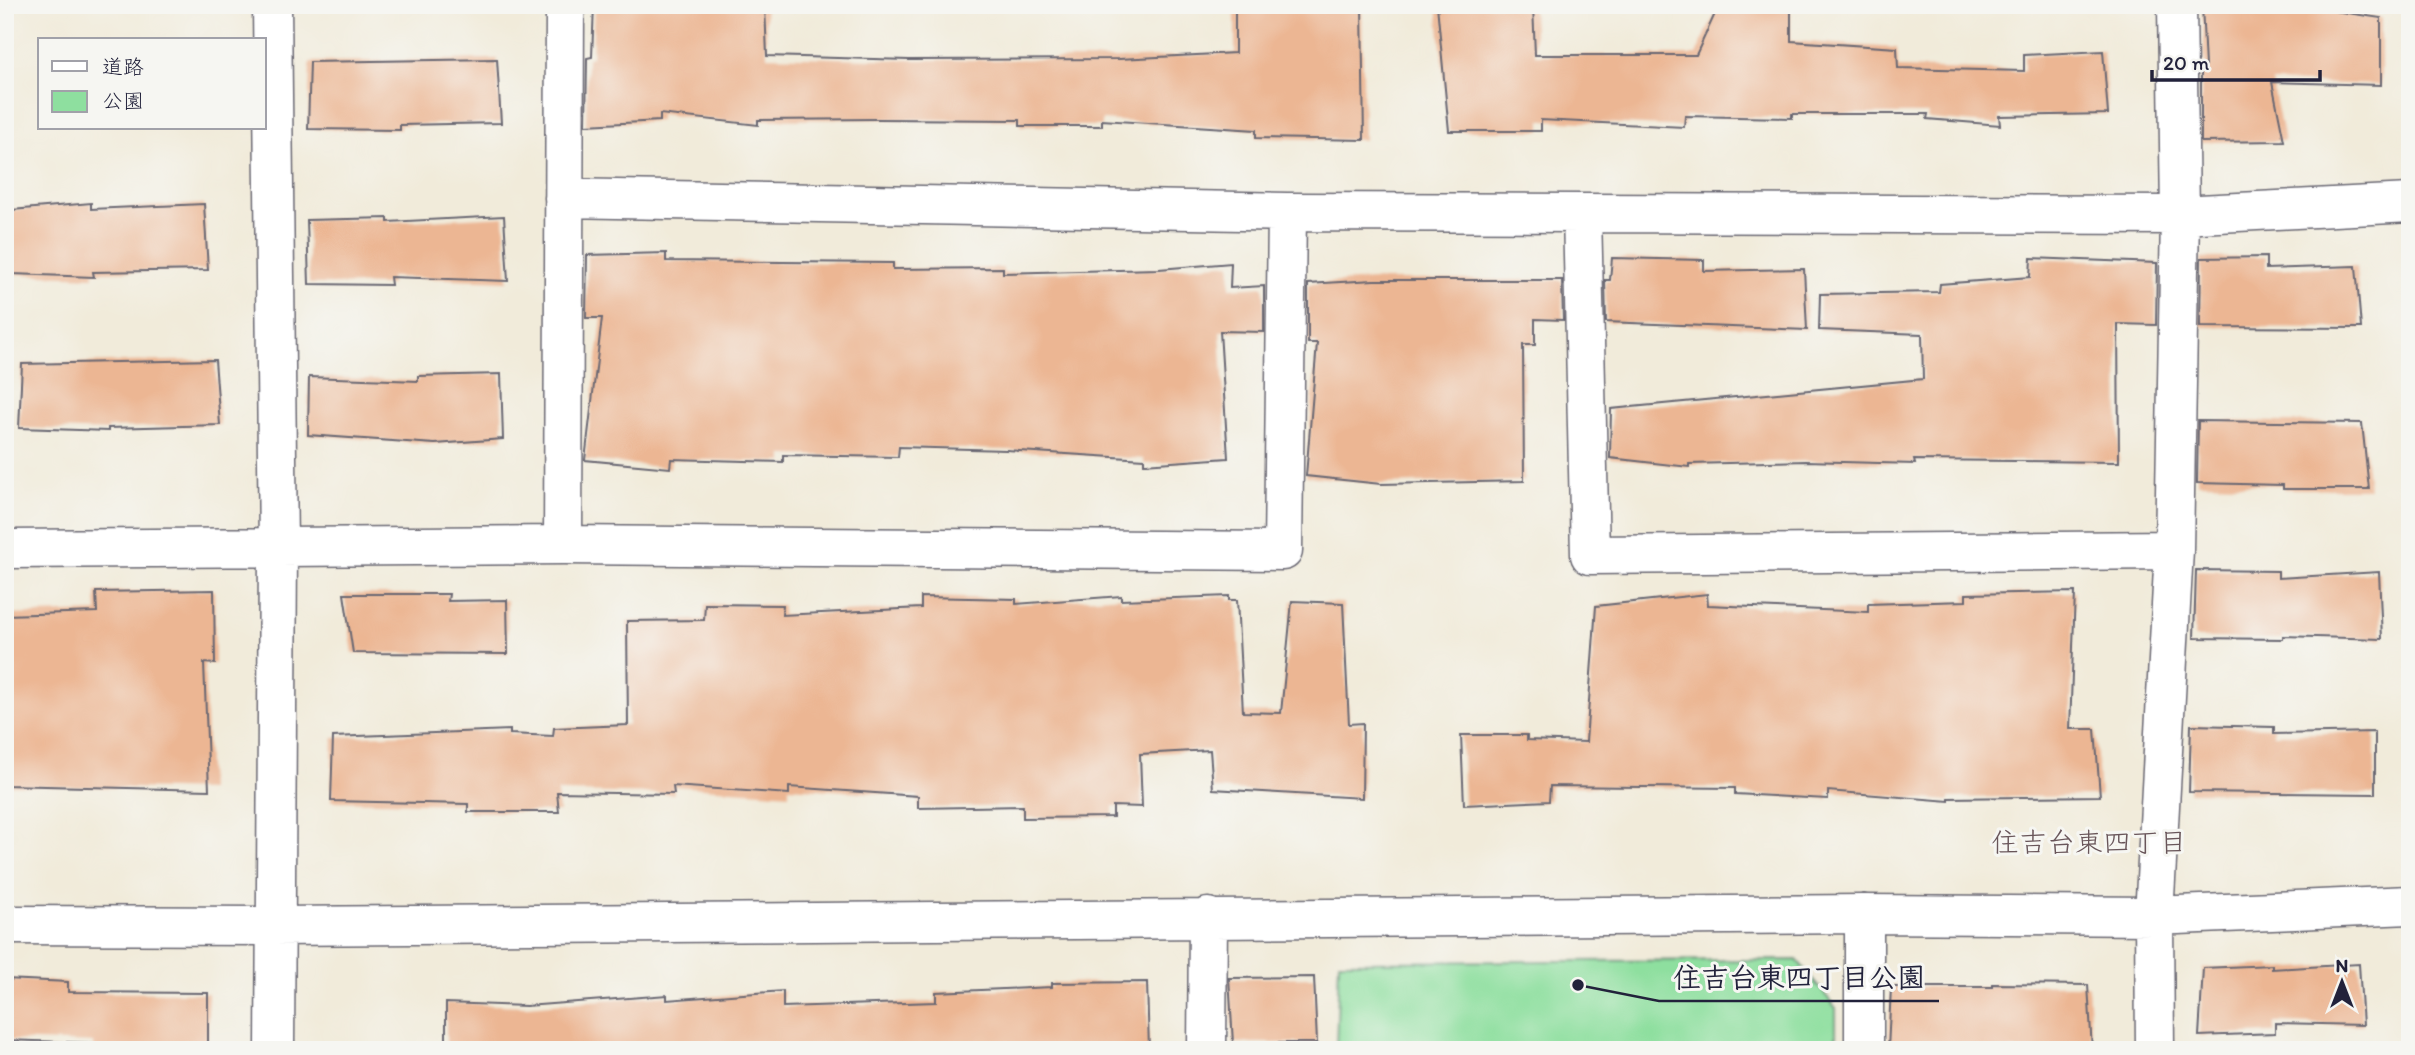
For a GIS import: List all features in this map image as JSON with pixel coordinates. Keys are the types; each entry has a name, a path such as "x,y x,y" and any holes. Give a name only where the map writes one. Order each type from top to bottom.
{"street":[{"path":"272,5 278,549 275,1050"},
{"path":"563,545 565,5"},
{"path":"2155,1050 2154,916 2174,550 2180,215 2177,5"},
{"path":"564,198 1287,212 2180,215 2410,203"},
{"path":"5,550 563,545 1283,551 1287,212"},
{"path":"1582,213 1590,555 2174,550"},
{"path":"5,925 274,926 1864,914 2154,916 2410,905"},
{"path":"1864,914 1864,1050"},
{"path":"1207,1050 1208,917"}],"green space":[{"path":"1797,960 1836,1008 1836,1050 1336,1050 1339,962"}],"building":[{"path":"594,5 765,5 767,56 909,60 1119,59 1235,53 1235,5 1362,5 1364,140 1256,138 1256,130 1102,120 1102,126 1020,126 1020,120 878,119 758,120 758,125 660,114 660,121 586,125 587,58 592,57"},
{"path":"1437,5 1533,5 1535,55 1696,55 1719,5 1791,5 1791,41 1897,48 1898,68 2024,71 2024,55 2103,51 2108,114 1999,116 2000,125 1927,119 1928,114 1792,114 1792,118 1685,116 1684,127 1541,120 1541,131 1449,131"},
{"path":"2202,5 2294,5 2381,18 2381,85 2272,82 2284,141 2201,142 2201,66 2205,66"},
{"path":"497,59 501,123 400,125 400,130 308,129 310,62"},
{"path":"91,203 91,209 204,204 208,270 93,272 94,277 12,274 12,210"},
{"path":"504,216 508,281 390,277 391,285 309,284 307,220 388,218 388,222"},
{"path":"666,253 666,261 893,263 893,269 1003,268 1003,273 1159,269 1231,263 1230,288 1264,286 1264,332 1220,331 1228,458 1144,464 1144,459 1006,450 899,447 898,457 783,455 783,462 671,459 670,468 585,460 602,318 586,318 587,255"},
{"path":"2266,257 2266,269 2356,266 2361,328 2200,327 2201,258"},
{"path":"1612,258 1704,260 1704,271 1804,269 1807,330 1606,322 1605,280 1610,280"},
{"path":"2031,258 2157,263 2156,325 2118,324 2119,462 1914,460 1915,464 1806,461 1689,464 1689,467 1610,458 1611,409 1923,379 1922,334 1819,330 1820,294 1939,292 1940,284 2030,277"},
{"path":"1374,280 1562,280 1563,320 1535,319 1535,345 1523,345 1524,481 1381,484 1306,476 1317,343 1308,343 1308,284"},
{"path":"215,360 220,425 108,428 108,431 19,428 22,364"},
{"path":"501,374 503,439 435,444 308,435 309,377 418,381 418,376"},
{"path":"2198,421 2362,423 2369,489 2283,489 2283,485 2197,483"},
{"path":"2196,570 2278,571 2278,578 2379,572 2382,639 2283,636 2283,639 2194,638"},
{"path":"214,590 215,664 204,663 209,790 5,785 5,615 97,612 96,592"},
{"path":"2075,592 2070,729 2095,729 2100,796 1949,798 1949,801 1828,791 1828,799 1735,794 1735,788 1550,786 1549,801 1464,805 1461,735 1527,735 1527,740 1586,742 1596,606 1707,594 1708,605 1868,612 1868,604 1966,601 1966,594"},
{"path":"344,594 449,594 448,601 507,600 508,654 353,653"},
{"path":"1121,596 1121,600 1229,596 1229,600 1237,600 1243,712 1281,713 1292,601 1343,603 1349,724 1363,723 1362,798 1213,789 1210,750 1140,754 1142,807 1113,806 1113,817 1023,818 1023,806 918,808 918,796 789,787 789,794 673,786 674,794 557,792 559,812 468,812 468,804 331,801 333,737 510,730 510,734 553,736 554,728 628,725 627,621 704,620 705,604 783,605 782,615 921,608 921,597 1016,599 1016,604"},
{"path":"2191,725 2274,727 2274,734 2375,732 2375,794 2189,792"},
{"path":"2359,964 2363,1025 2275,1023 2275,1033 2199,1036 2203,968 2272,965 2272,969"},
{"path":"1314,977 1317,1043 1233,1043 1229,978"},
{"path":"5,979 68,982 68,992 208,993 208,1050 93,1050 93,1043 5,1040"},
{"path":"1147,982 1149,1050 446,1050 446,1003 526,1006 667,995 667,1000 783,991 783,1007 936,1002 936,992 1052,987 1052,983"},
{"path":"1992,984 2088,985 2092,1050 1888,1050 1891,987 1992,987"}],"place":[{"name":"住吉台東四丁目公園","path":"1578,985"}],"district":[{"name":"住吉台東四丁目","path":"2089,842"}]}
